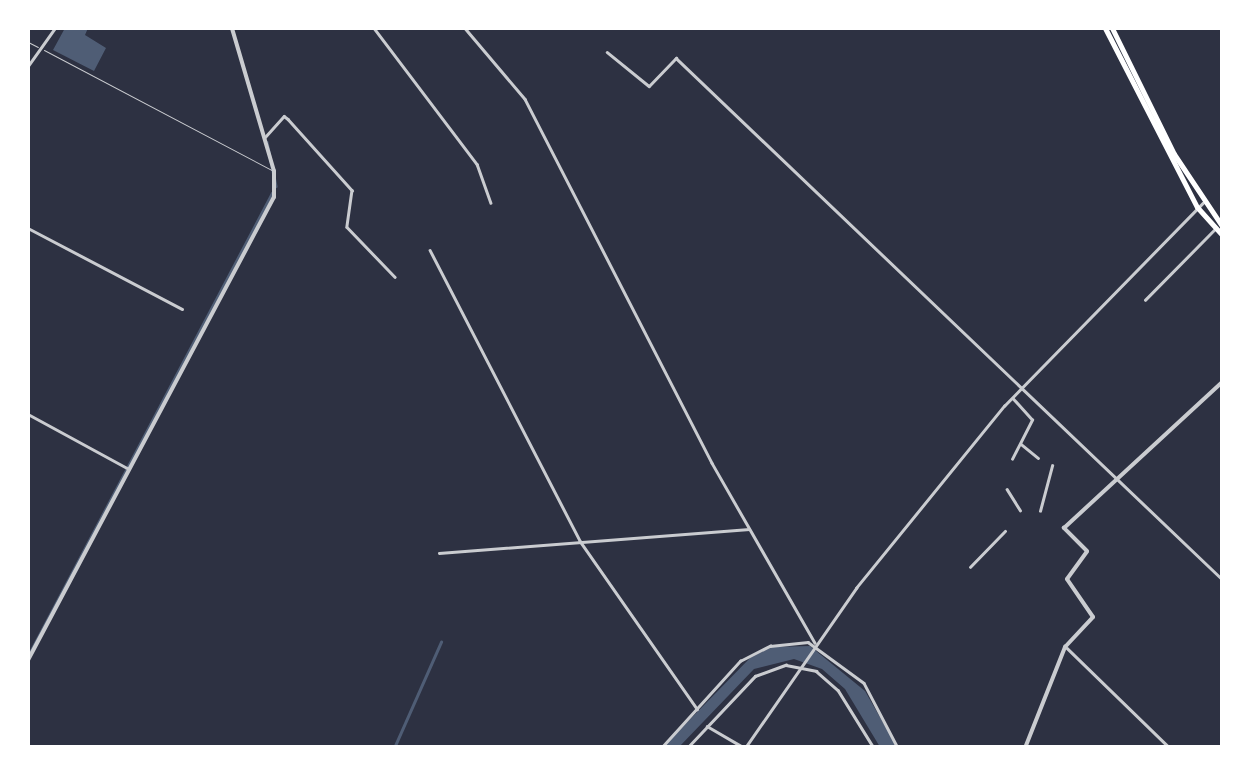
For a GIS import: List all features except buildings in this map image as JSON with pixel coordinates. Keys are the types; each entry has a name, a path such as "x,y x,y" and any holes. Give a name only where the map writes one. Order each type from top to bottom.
{"main road":[{"path":"1108,28 1200,205 1222,235"}],"street":[{"path":"28,66 56,28"},
{"path":"28,660 126,468 274,198 274,171 232,28"},
{"path":"374,28 477,164 491,203"},
{"path":"465,28 525,99 750,528 816,644 864,683 898,748"},
{"path":"607,52 650,86 676,58 1222,579"},
{"path":"264,138 284,116 288,119 352,190 348,227 395,277"},
{"path":"707,726 745,748 816,644 1012,398 1200,205"},
{"path":"1145,300 1219,227"},
{"path":"28,228 182,309"},
{"path":"430,250 580,541 697,709"},
{"path":"1025,748 1066,647 1093,617 1067,579 1088,552 1064,528 1222,382"},
{"path":"1012,398 1032,420 1012,459"},
{"path":"28,414 126,468"},
{"path":"1020,443 1038,458"},
{"path":"1040,511 1052,466"},
{"path":"1007,489 1020,510"},
{"path":"439,553 750,528"},
{"path":"970,566 1005,531"},
{"path":"661,748 756,651 816,644"},
{"path":"1066,647 1170,748"},
{"path":"687,748 759,674 800,667 816,672 849,701 874,748"}],"lane":[{"path":"28,42 274,171"}],"water":[{"path":"65,28 88,28 85,35 106,48 94,71 53,50"},
{"path":"810,646 865,691 897,747 880,747 845,689 822,669 794,659 754,669 679,747 662,748 750,658 772,647"}],"waterway":[{"path":"267,142 276,186"},
{"path":"28,656 272,193"},
{"path":"394,748 441,642"}]}
